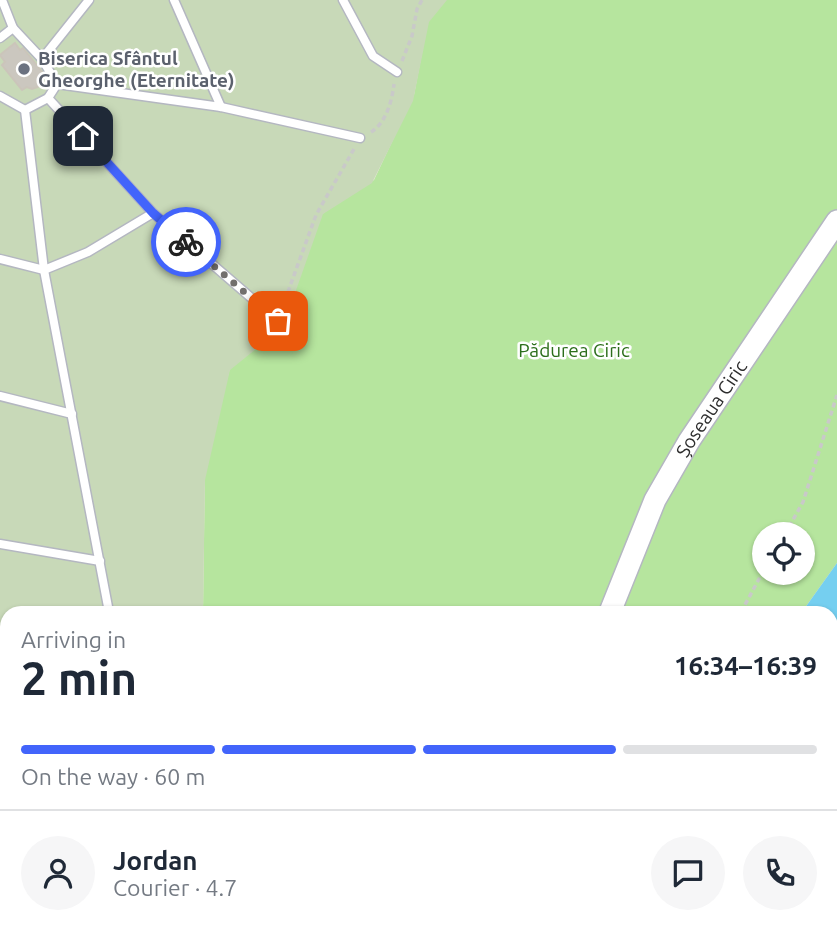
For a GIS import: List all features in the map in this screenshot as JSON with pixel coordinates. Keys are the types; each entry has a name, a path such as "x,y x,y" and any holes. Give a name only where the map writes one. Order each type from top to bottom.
{"street":[{"name":"Șoseaua Ciric","path":"612,606 655,500 682,453 837,221"}],"lane":[{"path":"2,0 13,27 42,59 57,83 220,107 360,138"},
{"path":"42,59 89,0"},
{"path":"174,0 220,107"},
{"path":"343,0 373,56 396,74"},
{"path":"0,38 13,27"},
{"path":"25,110 48,98 57,83"},
{"path":"0,96 25,110"},
{"path":"48,98 153,213 278,321"},
{"path":"25,110 44,270 108,606"},
{"path":"0,259 44,270 88,252 153,213"},
{"path":"0,396 72,414"},
{"path":"0,544 100,561"}],"path":[{"path":"278,321 316,215 360,138 377,128 392,101 396,74 412,36 417,9 422,0"},
{"path":"792,522 803,502 837,395"},
{"path":"744,606 756,585"}],"green space":[{"path":"0,0 447,0 429,22 413,101 372,183 323,214 283,327 230,370 205,480 203,606 0,606"},
{"name":"Pădurea Ciric","path":"442,0 837,0 837,563 806,606 203,606 205,467 231,364 322,214 374,180 414,95 429,16"}],"water":[{"path":"837,563 837,606 806,606"}],"building":[{"name":"Biserica Sfântul Gheorghe (Eternitate)","path":"15,43 20,50 23,48 43,73 39,76 41,81 38,87 22,90 2,65 5,62 0,55"}],"way so far":[{"path":"186,242 278,321"}],"place":[{"name":"Biserica Sfântul Gheorghe (Eternitate)","path":"24,69"}],"route":[{"path":"83,136 153,213 186,242"}]}
